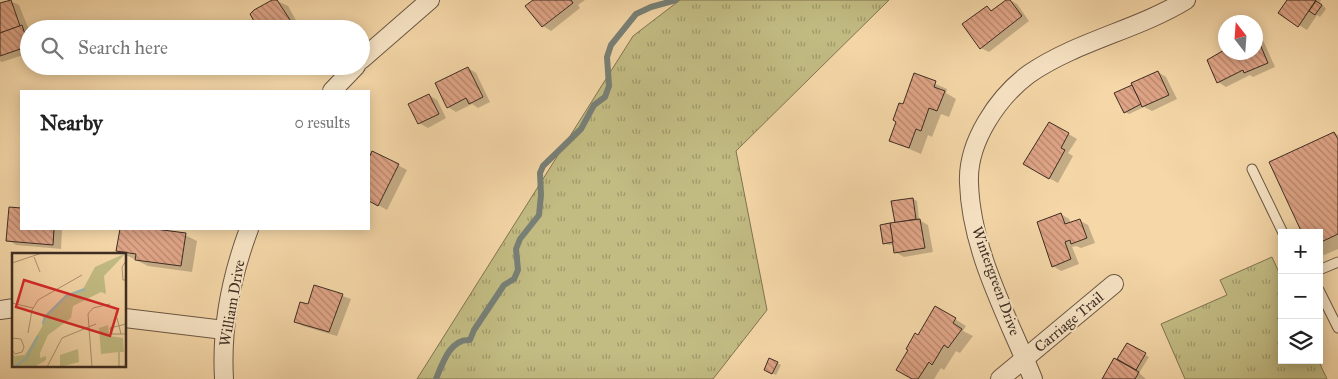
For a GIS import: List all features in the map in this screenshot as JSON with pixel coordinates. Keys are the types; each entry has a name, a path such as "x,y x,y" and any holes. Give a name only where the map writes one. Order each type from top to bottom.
{"street":[{"path":"370,52 430,0"},
{"name":"Wintergreen Drive","path":"1033,379 984,257 972,216 968,181 975,149 990,115 1008,93 1030,74 1057,59 1186,0"},
{"path":"333,90 347,75"},
{"name":"William Drive","path":"224,379 224,330 233,280 249,230"},
{"name":"Carriage Trail","path":"1000,379 1114,284"},
{"path":"126,318 224,330"}],"lane":[{"path":"1252,169 1280,229"},
{"path":"1323,268 1338,262"},
{"path":"1323,298 1338,328"}],"green space":[{"path":"680,0 889,0 736,151 767,310 713,379 417,379 633,36"},
{"path":"1272,257 1278,270 1278,364 1320,364 1327,379 1185,379 1161,324 1227,295 1220,280"}],"building":[{"path":"11,0 20,26 0,33 0,3"},
{"path":"272,0 277,0 290,20 253,20 250,14"},
{"path":"533,0 571,0 573,3 542,27 525,6"},
{"path":"1006,0 1010,0 1022,16 980,49 962,24 987,6 991,11"},
{"path":"1287,0 1316,0 1298,27 1278,13"},
{"path":"1316,1 1322,5 1315,15 1309,11"},
{"path":"20,26 20,49 0,56 0,33"},
{"path":"1263,51 1268,63 1244,73 1243,70 1217,83 1207,60 1218,54 1218,60 1263,60"},
{"path":"468,67 483,97 469,104 466,98 447,108 435,83"},
{"path":"1158,71 1169,95 1142,107 1131,83"},
{"path":"914,73 936,81 934,87 945,91 937,111 929,108 921,131 916,129 909,148 889,141 896,122 893,120 899,103 903,104"},
{"path":"1132,85 1141,104 1124,113 1114,93"},
{"path":"429,94 439,114 418,124 408,104"},
{"path":"1049,122 1069,133 1061,148 1065,150 1049,179 1023,164"},
{"path":"1334,132 1338,139 1338,234 1323,241 1323,229 1300,229 1269,162"},
{"path":"372,151 399,164 378,206 370,202 370,156"},
{"path":"913,198 916,219 895,223 891,201"},
{"path":"9,207 20,208 20,230 54,230 53,245 6,241"},
{"path":"1061,213 1065,224 1080,219 1087,238 1071,244 1070,240 1065,242 1071,259 1052,267 1037,222"},
{"path":"920,219 925,248 894,253 890,223"},
{"path":"890,223 893,242 883,244 880,225"},
{"path":"120,230 163,230 186,233 181,266 135,260 136,254 116,251"},
{"path":"314,285 343,294 329,332 294,322 300,302 308,304"},
{"path":"935,306 956,318 953,323 962,329 948,348 944,345 932,365 929,362 918,379 912,379 896,370 908,350 906,349 915,333 918,335"},
{"path":"1127,343 1146,353 1136,370 1117,359"},
{"path":"769,358 778,362 772,374 764,370"},
{"path":"1114,358 1139,372 1135,379 1102,379"}],"waterway":[{"path":"436,379 444,360 452,348 457,343 470,340 474,330 504,285 514,279 518,270 516,249 520,239 539,215 541,195 540,173 543,166 581,129 594,105 605,97 609,86 607,57 611,45 636,14 651,7 676,0"}]}
